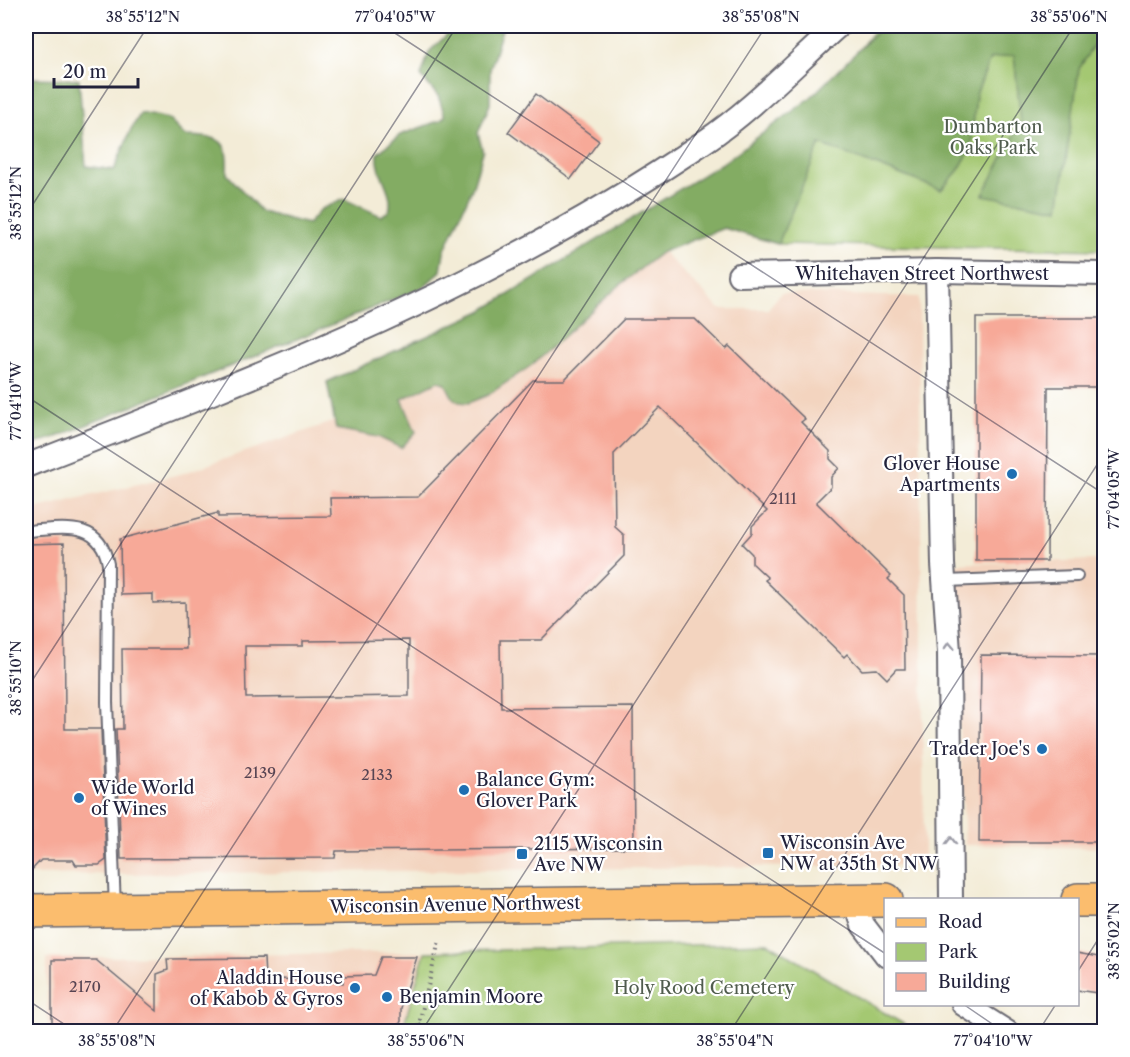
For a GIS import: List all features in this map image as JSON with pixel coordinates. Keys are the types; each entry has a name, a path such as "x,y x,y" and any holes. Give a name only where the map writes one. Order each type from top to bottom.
{"main road":[{"name":"Wisconsin Avenue Northwest","path":"26,910 870,900"},
{"path":"1079,900 1104,900"}],"street":[{"path":"26,466 320,349 463,284 604,206 706,141 769,90 838,26"},
{"path":"938,271 944,572 949,652 951,898"},
{"name":"Whitehaven Street Northwest","path":"739,275 938,271 1104,274"},
{"path":"870,900 863,925 884,954"},
{"path":"965,1006 1007,1032"}],"lane":[{"path":"26,531 82,530 91,534 106,550 108,564 107,702 115,910"},
{"path":"944,572 1077,576"}],"path":[{"path":"1090,26 1104,39"},
{"path":"417,1032 440,941"},
{"path":"418,1024 430,1032"}],"shaded area":[{"path":"653,242 720,309 768,309 781,293 919,297 924,865 26,875 26,511 184,473 361,412"},
{"path":"1101,560 1104,848 965,845 951,564"},
{"path":"425,952 402,1032 48,1031 46,958"}],"green space":[{"path":"456,26 503,26 490,70 490,104 478,133 483,152 472,189 444,252 441,271 422,288 62,435 26,447 26,78 79,79 86,166 114,170 131,129 141,113 168,119 185,136 207,137 220,142 226,152 227,174 262,212 308,224 321,209 344,199 381,216 389,211 390,204 379,168 378,153 400,135 441,120 445,116 438,96 421,76 429,52"},
{"name":"Dumbarton Oaks Park","path":"877,26 1104,26 1104,250 778,244 724,228"},
{"path":"883,26 1104,26 1104,35 1101,33 1079,69 1059,209 983,195 1021,122 1014,55 990,59 976,95 971,149 958,171 941,190 820,144 778,244 724,228 662,252 620,285 532,365 488,395 468,403 459,402 453,398 445,383 438,381 402,399 416,432 401,448 378,437 336,429 327,382 482,311 724,162 809,99"},
{"name":"Holy Rood Cemetery","path":"768,943 915,1031 402,1031 425,952"}],"building":[{"path":"536,94 599,141 571,179 508,132"},
{"name":"Glover House Apartments","path":"976,318 1104,318 1104,387 1048,387 1047,561 976,561"},
{"path":"624,319 695,319 726,349 729,346 805,419 801,422 830,451 830,459 839,468 831,477 831,487 816,502 891,576 888,579 904,595 905,669 896,669 887,679 877,669 862,670 847,654 844,657 765,580 768,578 752,563 752,554 742,544 752,533 752,526 767,511 660,407 614,454 615,527 624,535 624,556 541,640 500,640 501,708 633,707 634,848 336,851 335,858 121,859 116,729 123,729 122,649 186,649 185,602 153,603 153,594 121,595 120,539 218,513 218,517 331,516 330,498 418,497 533,380 564,380","holes":["409,640 409,696 246,698 245,646 303,646 303,641"]},
{"path":"64,543 65,729 101,729 106,860 99,865 76,865 73,860 41,860 26,876 26,544"},
{"name":"Trader Joe's","path":"981,655 1104,656 1104,842 979,842"},
{"path":"1079,953 1104,958 1104,994 1079,990"},
{"path":"381,957 417,957 401,1008 401,1021 396,1032 52,1032 52,960 96,960 157,1011 157,974 168,970 167,959 264,958 265,978 343,983 343,976 374,975"}],"place":[{"name":"Glover House Apartments","path":"1012,474"},
{"name":"Trader Joe's","path":"1042,749"},
{"name":"Balance Gym: Glover Park","path":"464,790"},
{"name":"Wide World of Wines","path":"79,798"},
{"name":"Wisconsin Ave NW at 35th St NW","path":"768,853"},
{"name":"2115 Wisconsin Ave NW","path":"522,854"},
{"name":"Aladdin House of Kabob & Gyros","path":"355,988"},
{"name":"Benjamin Moore","path":"387,997"}]}
